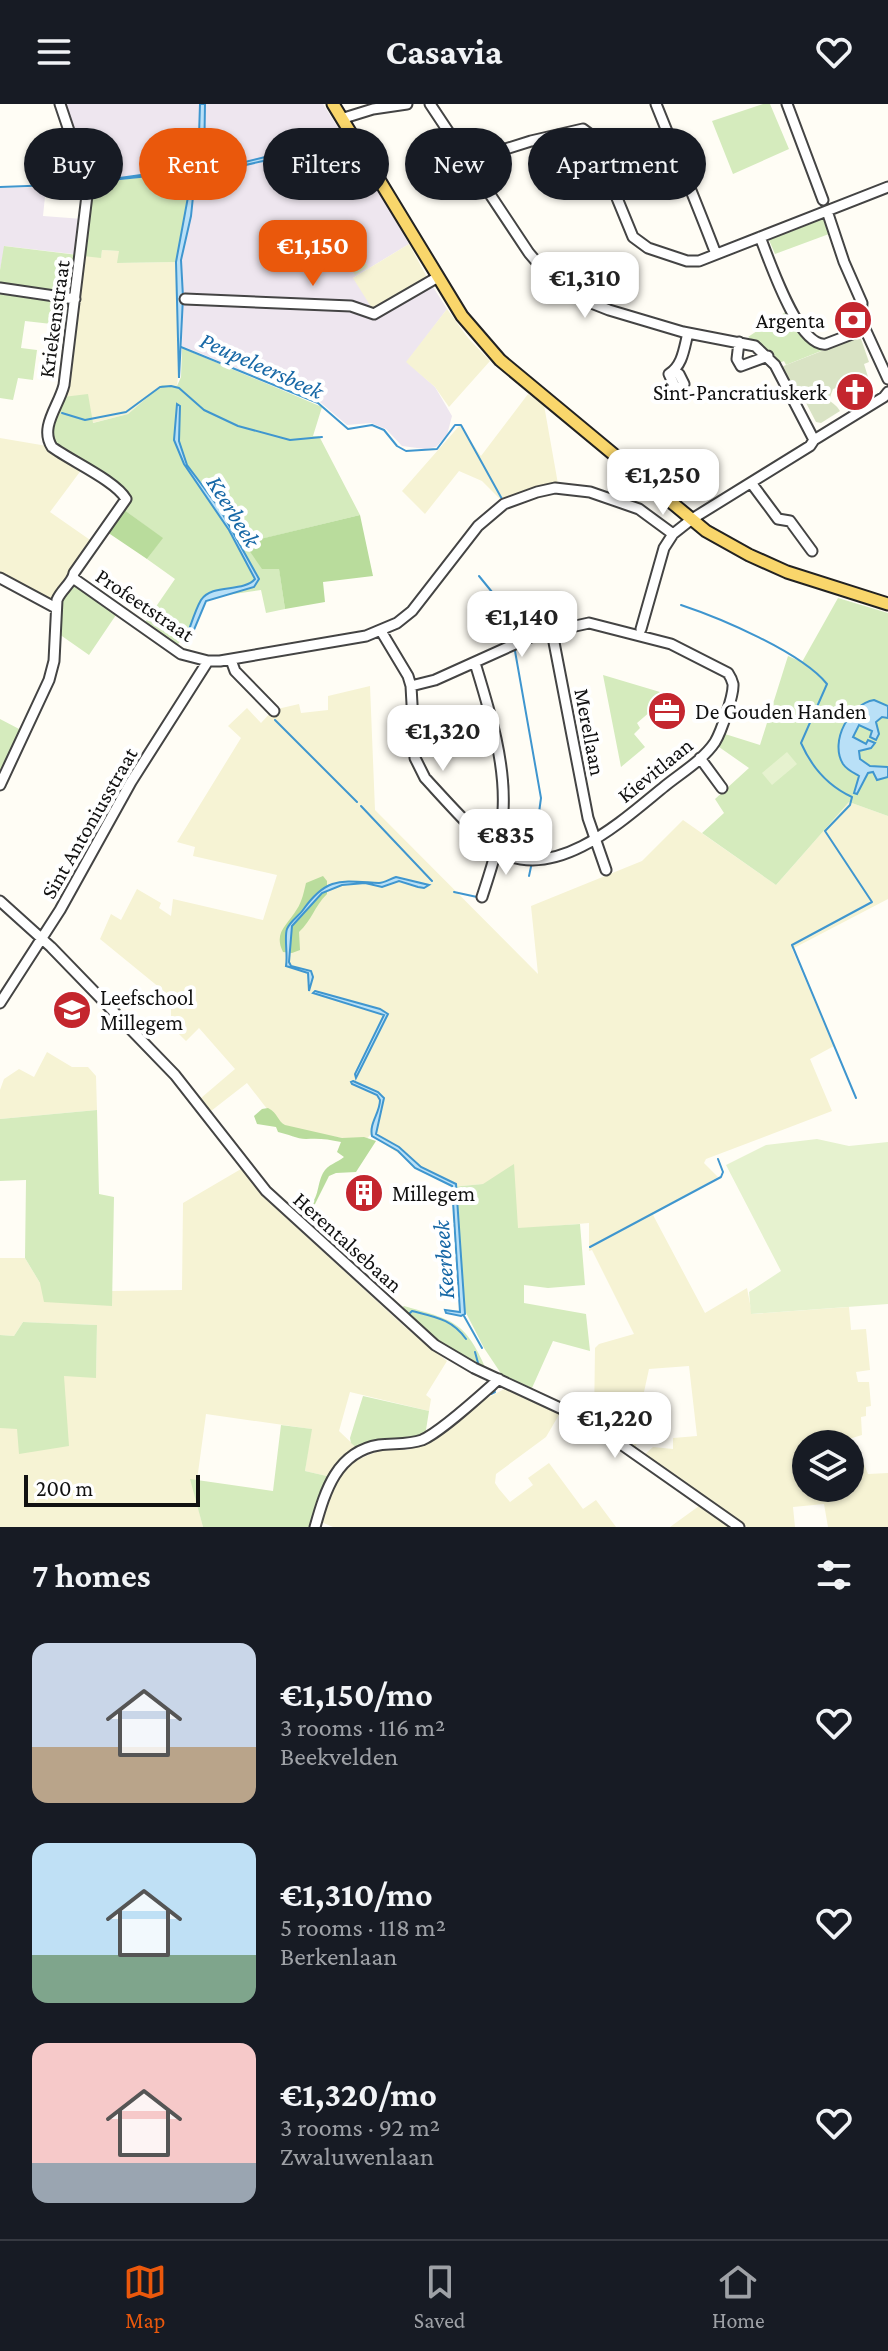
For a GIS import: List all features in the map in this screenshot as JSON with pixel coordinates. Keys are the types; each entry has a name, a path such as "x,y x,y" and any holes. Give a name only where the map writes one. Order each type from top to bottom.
{"main road":[{"path":"333,104 462,316 500,360 706,531 764,562 808,580 888,604"}],"street":[{"name":"Kriekenstraat","path":"60,104 88,187 64,385 49,423 47,440 52,447 126,499 73,578"},
{"path":"344,118 384,105 407,104"},
{"path":"430,104 446,128"},
{"path":"656,104 716,254"},
{"path":"787,104 823,200"},
{"path":"512,147 583,129 591,135 633,237 648,248 687,261 699,261 888,187"},
{"path":"494,200 540,267 571,295 609,310 688,333 755,346 775,365 814,440"},
{"path":"827,211 862,303 861,317 865,329 888,379"},
{"path":"760,237 788,305 812,342 826,344 865,329"},
{"path":"185,299 351,306 374,314 438,277"},
{"path":"0,288 75,299"},
{"path":"674,371 682,358 688,333"},
{"path":"739,342 737,359 741,366 768,356"},
{"path":"640,632 664,548 673,534 810,446 814,440 887,398"},
{"path":"752,484 778,519 790,521 812,551"},
{"name":"Profeetstraat","path":"0,785 43,698 54,661 56,608 61,592 73,578 181,654 208,661 231,660 381,631 412,611 478,526 497,510 523,496 555,488 590,492 639,509 673,534"},
{"path":"0,578 56,608"},
{"name":"Kievitlaan","path":"411,686 435,680 535,635 589,623 640,632 728,673 733,686 714,743 700,758 616,825 594,840 551,858 516,857 496,849"},
{"path":"381,631 411,686 418,768 496,849"},
{"name":"Merellaan","path":"552,632 594,840"},
{"path":"231,660 235,671 274,711"},
{"name":"Sint Antoniusstraat","path":"0,1003 43,939 131,782 208,661"},
{"path":"475,663 502,779 503,811 482,897"},
{"path":"700,758 722,788"},
{"path":"594,840 606,870"},
{"name":"Herentalsebaan","path":"0,901 43,939 175,1075 266,1191 435,1345 457,1360 588,1421 739,1527"},
{"path":"315,1527 330,1482 350,1457 373,1447 425,1439 499,1379"}],"shaded area":[{"path":"62,104 323,104 338,128 263,128 263,200 383,200 409,244 353,278 428,279 447,309 407,362 435,387 452,416 447,435 436,447 402,446 386,429 371,423 347,425 320,402 182,346 180,267 191,200 247,200 247,128 139,128 139,175 123,177 123,128 71,128"},
{"path":"24,187 24,200 45,200 43,216 83,219 81,255 5,246 0,270 0,188"},
{"path":"409,244 428,279 373,310 353,278"},
{"path":"102,250 120,251 118,263 176,262 178,377 177,386 162,386 128,414 92,423 63,397 78,255 101,257"},
{"path":"447,309 490,361 449,407 435,387 406,362"},
{"path":"528,394 544,405 558,484 523,491 501,500 482,481 459,471 425,514 402,491 460,425 481,456"},
{"path":"0,438 47,446 82,469 50,512 93,542 57,590 53,603 0,576"},
{"path":"370,686 375,810 538,974 531,906 642,861 683,820 776,885 849,802 888,816 888,899 792,949 834,1046 810,1059 832,1111 706,1159 704,1163 718,1177 653,1215 705,1313 747,1288 752,1314 849,1307 851,1330 866,1329 870,1370 856,1372 858,1382 869,1382 871,1406 866,1407 866,1416 861,1417 862,1430 792,1430 792,1502 864,1502 864,1464 868,1474 888,1473 888,1527 828,1527 824,1504 793,1507 795,1527 747,1527 644,1455 653,1447 673,1449 673,1438 697,1436 689,1366 649,1369 637,1424 636,1449 594,1422 595,1348 599,1344 634,1334 592,1250 589,1251 589,1223 518,1229 483,1184 451,1187 370,1135 364,1142 281,1127 247,1083 211,1111 201,1098 235,1069 199,1028 186,1041 171,1026 171,997 100,939 111,914 121,920 137,889 161,903 159,908 171,916 173,899 263,920 277,875 193,856 195,847 177,842 241,738 228,726 247,708 261,723 273,710 299,704 301,713 328,710 328,696"},
{"path":"47,1052 72,1067 88,1067 96,1076 97,1110 0,1119 0,1090 4,1079 19,1069 34,1077"},
{"path":"241,1169 271,1204 405,1327 447,1361 426,1395 431,1399 429,1411 350,1392 339,1431 359,1450 331,1477 305,1471 311,1429 206,1414 197,1480 191,1480 203,1527 0,1527 0,1428 17,1428 64,1375 96,1377 97,1325 23,1322 14,1336 0,1335 0,1258 25,1258 40,1283 112,1305 111,1291 182,1290 183,1203"},
{"path":"506,1388 560,1413 546,1437 496,1474 495,1483 499,1489 510,1502 533,1485 528,1478 549,1463 583,1509 596,1500 616,1527 333,1527 321,1522 334,1484 354,1461 381,1450 407,1450 424,1444 440,1435 471,1407"},
{"path":"699,1506 703,1507 731,1527 670,1527"}],"green space":[{"path":"770,104 789,149 733,174 712,121"},
{"path":"139,178 139,200 187,200 176,262 117,263 119,251 102,250 101,258 83,256 90,200 123,200 123,179"},
{"path":"823,219 829,234 775,254 769,240"},
{"path":"352,241 368,267 355,275 339,249"},
{"path":"4,246 78,255 69,326 25,321 21,348 37,350 33,380 18,378 13,400 0,398 0,270"},
{"path":"787,311 807,341 826,349 786,365 784,361 779,363 769,351 748,337"},
{"path":"860,336 869,362 864,364 868,377 833,389 830,400 840,411 821,423 816,422 804,399 797,402 781,367"},
{"path":"182,348 322,407 313,436 319,436 360,515 245,543 279,568 285,609 266,613 261,590 207,598 177,646 144,624 175,579 147,559 162,538 123,509 131,498 51,443 51,424 63,397 88,394 93,423 128,414 162,385 177,386 181,377"},
{"path":"123,509 163,538 147,559 107,532"},
{"path":"360,515 373,576 323,582 325,602 285,609 279,569 262,569 244,543"},
{"path":"75,582 118,612 89,655 59,634 59,601"},
{"path":"838,598 888,613 888,816 849,802 776,885 702,833 724,813 715,799 749,768 719,747 725,734 760,745 788,656 802,662"},
{"path":"603,675 660,692 651,711 637,723 640,728 634,734 645,747 621,767"},
{"path":"0,719 21,730 0,775"},
{"path":"787,752 797,764 772,785 762,773"},
{"path":"323,876 327,881 327,894 299,932 300,950 283,952 281,934 299,906 306,883"},
{"path":"268,1108 285,1125 342,1138 364,1137 376,1141 356,1172 329,1176 310,1214 305,1212 305,1208 315,1197 323,1173 344,1157 337,1152 341,1142 299,1138 278,1132 276,1127 257,1124 254,1116"},
{"path":"97,1110 99,1194 114,1197 112,1306 44,1302 40,1283 25,1258 26,1180 0,1181 0,1119"},
{"path":"817,1139 849,1146 888,1142 888,1304 751,1314 749,1292 781,1271 726,1165 766,1145"},
{"path":"514,1164 518,1228 580,1224 585,1285 548,1288 524,1285 524,1303 586,1314 590,1351 553,1341 532,1388 502,1375 463,1307 451,1187 483,1184"},
{"path":"404,1306 455,1324 471,1340 486,1369 441,1346 401,1308"},
{"path":"23,1322 97,1325 96,1378 64,1376 69,1446 19,1454 17,1429 0,1428 0,1335 14,1336"},
{"path":"363,1396 429,1411 425,1436 359,1450 350,1438"},
{"path":"281,1425 312,1429 305,1471 331,1477 312,1527 203,1527 190,1479 273,1491"}],"water":[{"path":"200,104 205,104 205,128 199,128"},
{"path":"263,158 263,161 247,165 247,162"},
{"path":"187,200 193,200 181,260 183,297 179,378 176,262"},
{"path":"177,404 180,406 179,441 187,465 220,509 259,579 254,587 206,601 188,644 184,643 194,615 206,595 243,586 255,579 229,530 184,464 174,440"},
{"path":"874,700 888,706 888,718 882,717 876,722 879,734 876,740 870,737 872,731 859,725 853,737 866,744 868,740 875,743 871,748 859,751 860,759 870,766 888,767 888,777 877,780 873,772 868,773 857,794 854,793 859,776 843,764 839,755 840,735 857,708"},
{"path":"396,877 429,885 424,888 399,881 382,887 365,883 342,885 322,893 292,926 289,962 291,966 311,971 313,977 309,991 308,973 286,966 286,932 290,924 328,886 345,882 381,883"},
{"path":"315,991 388,1014 356,1078 355,1074 384,1015 313,993"},
{"path":"353,1081 384,1098 376,1134 399,1147 421,1167 456,1184 465,1314 461,1316 446,1313 445,1310 460,1312 452,1186 415,1168 398,1151 372,1136 380,1100 377,1095 352,1084"}],"waterway":[{"path":"0,187 24,186"},
{"name":"Peupeleersbeek","path":"181,347 318,403 348,429 372,425 384,430 397,446 406,451 437,449 455,425 461,425 502,499"},
{"path":"62,413 85,420 126,412 160,387 171,386 179,388 204,410 238,426 290,440 322,437"},
{"name":"Peupeleersbeek","path":"479,576 492,592"},
{"path":"681,605 717,618 780,648 827,684 801,743 822,775 852,797 850,805 825,831 872,902 792,945 856,1098"},
{"name":"Peupeleersbeek","path":"515,651 541,798 533,856"},
{"name":"Keerbeek","path":"275,720 357,802"},
{"name":"Keerbeek","path":"361,806 432,881"},
{"name":"Peupeleersbeek","path":"529,876 532,862"},
{"name":"Peupeleersbeek","path":"454,892 477,897"},
{"path":"590,1247 721,1177 723,1172 718,1159"},
{"path":"409,1314 412,1311 442,1320 455,1327 466,1339"},
{"name":"Keerbeek","path":"464,1316 482,1348"},
{"name":"Keerbeek","path":"475,1352 478,1363"},
{"name":"Keerbeek","path":"491,1394 495,1392"},
{"path":"389,1449 410,1447"}],"place":[{"name":"Argenta","path":"853,320"},
{"name":"Sint-Pancratiuskerk","path":"855,392"},
{"name":"De Gouden Handen","path":"667,711"},
{"name":"Leefschool Millegem","path":"72,1010"},
{"name":"Millegem","path":"364,1193"}]}
